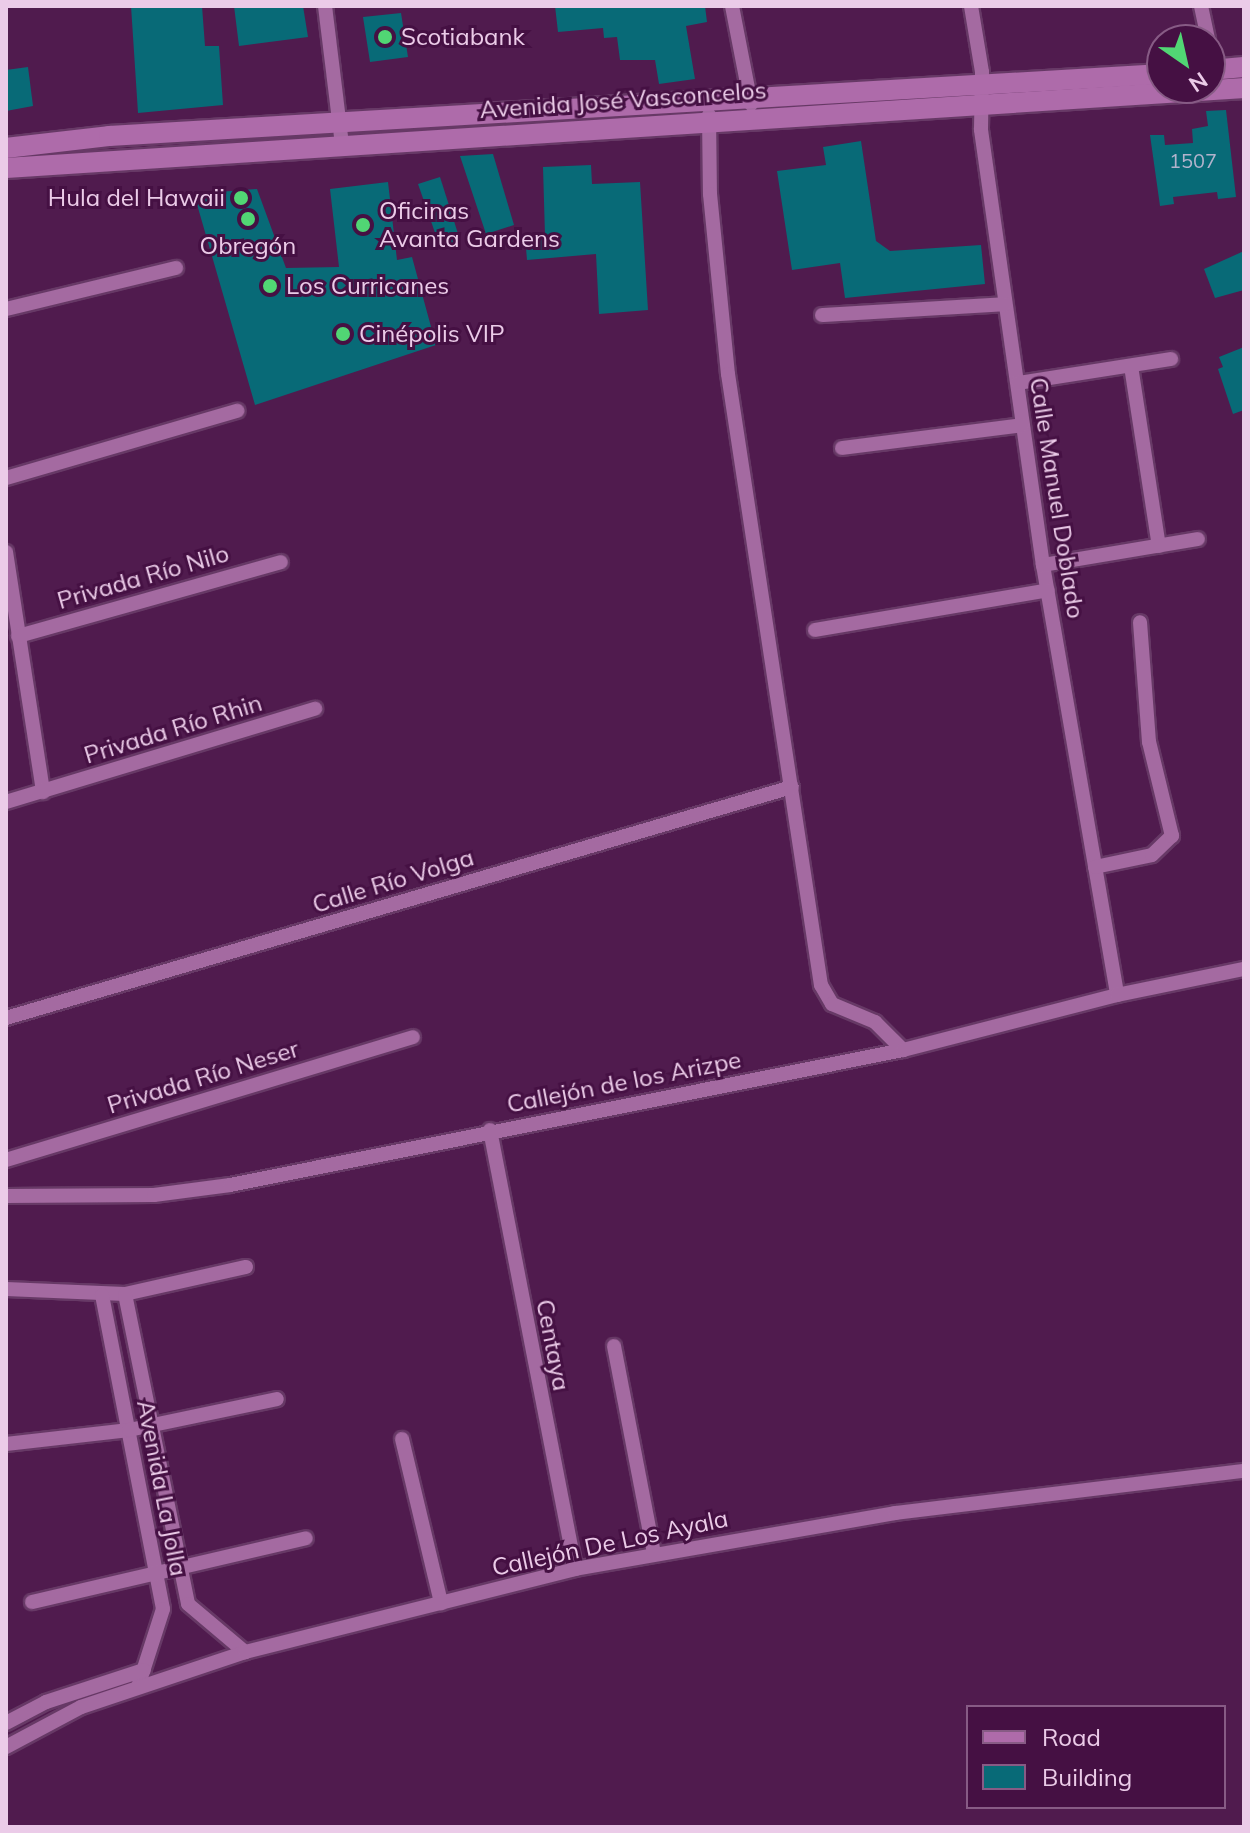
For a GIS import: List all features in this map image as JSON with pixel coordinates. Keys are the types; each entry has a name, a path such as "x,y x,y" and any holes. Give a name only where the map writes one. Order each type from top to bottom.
{"main road":[{"name":"Avenida José Vasconcelos","path":"6,148 109,136 708,99 982,94 1146,76"},
{"name":"Avenida José Vasconcelos","path":"6,168 709,121 1146,77"},
{"name":"Avenida José Vasconcelos","path":"1226,78 1244,88"}],"street":[{"path":"325,6 342,144"},
{"path":"732,6 749,97 756,117"},
{"name":"Calle Manuel Doblado","path":"971,6 1005,304 1043,565 1117,995"},
{"path":"708,99 710,194 728,374 824,993 838,1008 875,1022 903,1050"},
{"path":"6,309 176,268"},
{"path":"822,315 1005,304"},
{"path":"1018,383 1171,359"},
{"path":"1131,366 1159,546"},
{"path":"6,478 237,411"},
{"path":"842,448 1023,425"},
{"path":"1043,565 1198,539"},
{"path":"6,552 43,792"},
{"name":"Privada Río Nilo","path":"18,636 281,562"},
{"path":"815,630 1048,590"},
{"path":"1095,867 1152,855 1172,836 1148,732 1140,622"},
{"name":"Privada Río Rhin","path":"6,802 315,709"},
{"name":"Calle Río Volga","path":"6,1018 792,787"},
{"name":"Callejón de los Arizpe","path":"6,1196 192,1192 490,1130 903,1050 1117,995 1244,969"},
{"name":"Privada Río Neser","path":"6,1160 413,1037"},
{"name":"Centaya","path":"490,1130 575,1569"},
{"path":"6,1289 125,1294 246,1267"},
{"name":"Avenida La Jolla","path":"125,1294 188,1604 245,1652"},
{"name":"Avenida La Jolla","path":"102,1295 163,1609 138,1687"},
{"path":"614,1346 654,1554"},
{"path":"6,1444 129,1430 277,1399"},
{"path":"402,1439 441,1603"},
{"name":"Callejón De Los Ayala","path":"6,1747 81,1707 245,1652 575,1569 895,1513 1244,1471"},
{"path":"32,1602 306,1538"},
{"path":"163,1609 188,1604"},
{"path":"6,1723 46,1702 144,1670"}],"building":[{"path":"131,6 202,6 205,46 219,46 223,105 138,113"},
{"path":"234,6 303,6 308,37 239,46"},
{"path":"555,6 705,6 707,22 686,26 695,79 659,84 655,60 620,60 617,37 604,38 603,28 558,32"},
{"name":"Scotiabank","path":"401,13 408,57 370,62 363,17"},
{"path":"28,67 33,106 6,111 6,70"},
{"path":"1226,110 1236,197 1218,199 1217,192 1173,197 1174,204 1160,206 1150,135 1164,135 1165,145 1193,143 1192,129 1208,126 1206,111"},
{"path":"861,141 876,241 890,251 981,245 985,284 845,298 840,263 792,270 777,171 826,165 823,147"},
{"path":"493,154 514,225 486,234 460,156"},
{"path":"591,165 592,184 640,182 648,310 599,314 596,254 527,260 525,236 545,236 543,167"},
{"path":"440,177 460,240 440,247 418,184"},
{"path":"388,182 397,260 412,257 436,345 255,405 194,194 257,189 286,268 339,267 330,189"},
{"path":"1244,251 1244,290 1215,298 1204,269"},
{"path":"1244,347 1244,410 1233,414 1218,369 1223,367 1219,357"}],"place":[{"name":"Scotiabank","path":"385,37"},
{"name":"Hula del Hawaii","path":"241,198"},
{"name":"Obregón","path":"248,219"},
{"name":"Oficinas Avanta Gardens","path":"363,225"},
{"name":"Los Curricanes","path":"270,286"},
{"name":"Cinépolis VIP","path":"343,334"}]}
